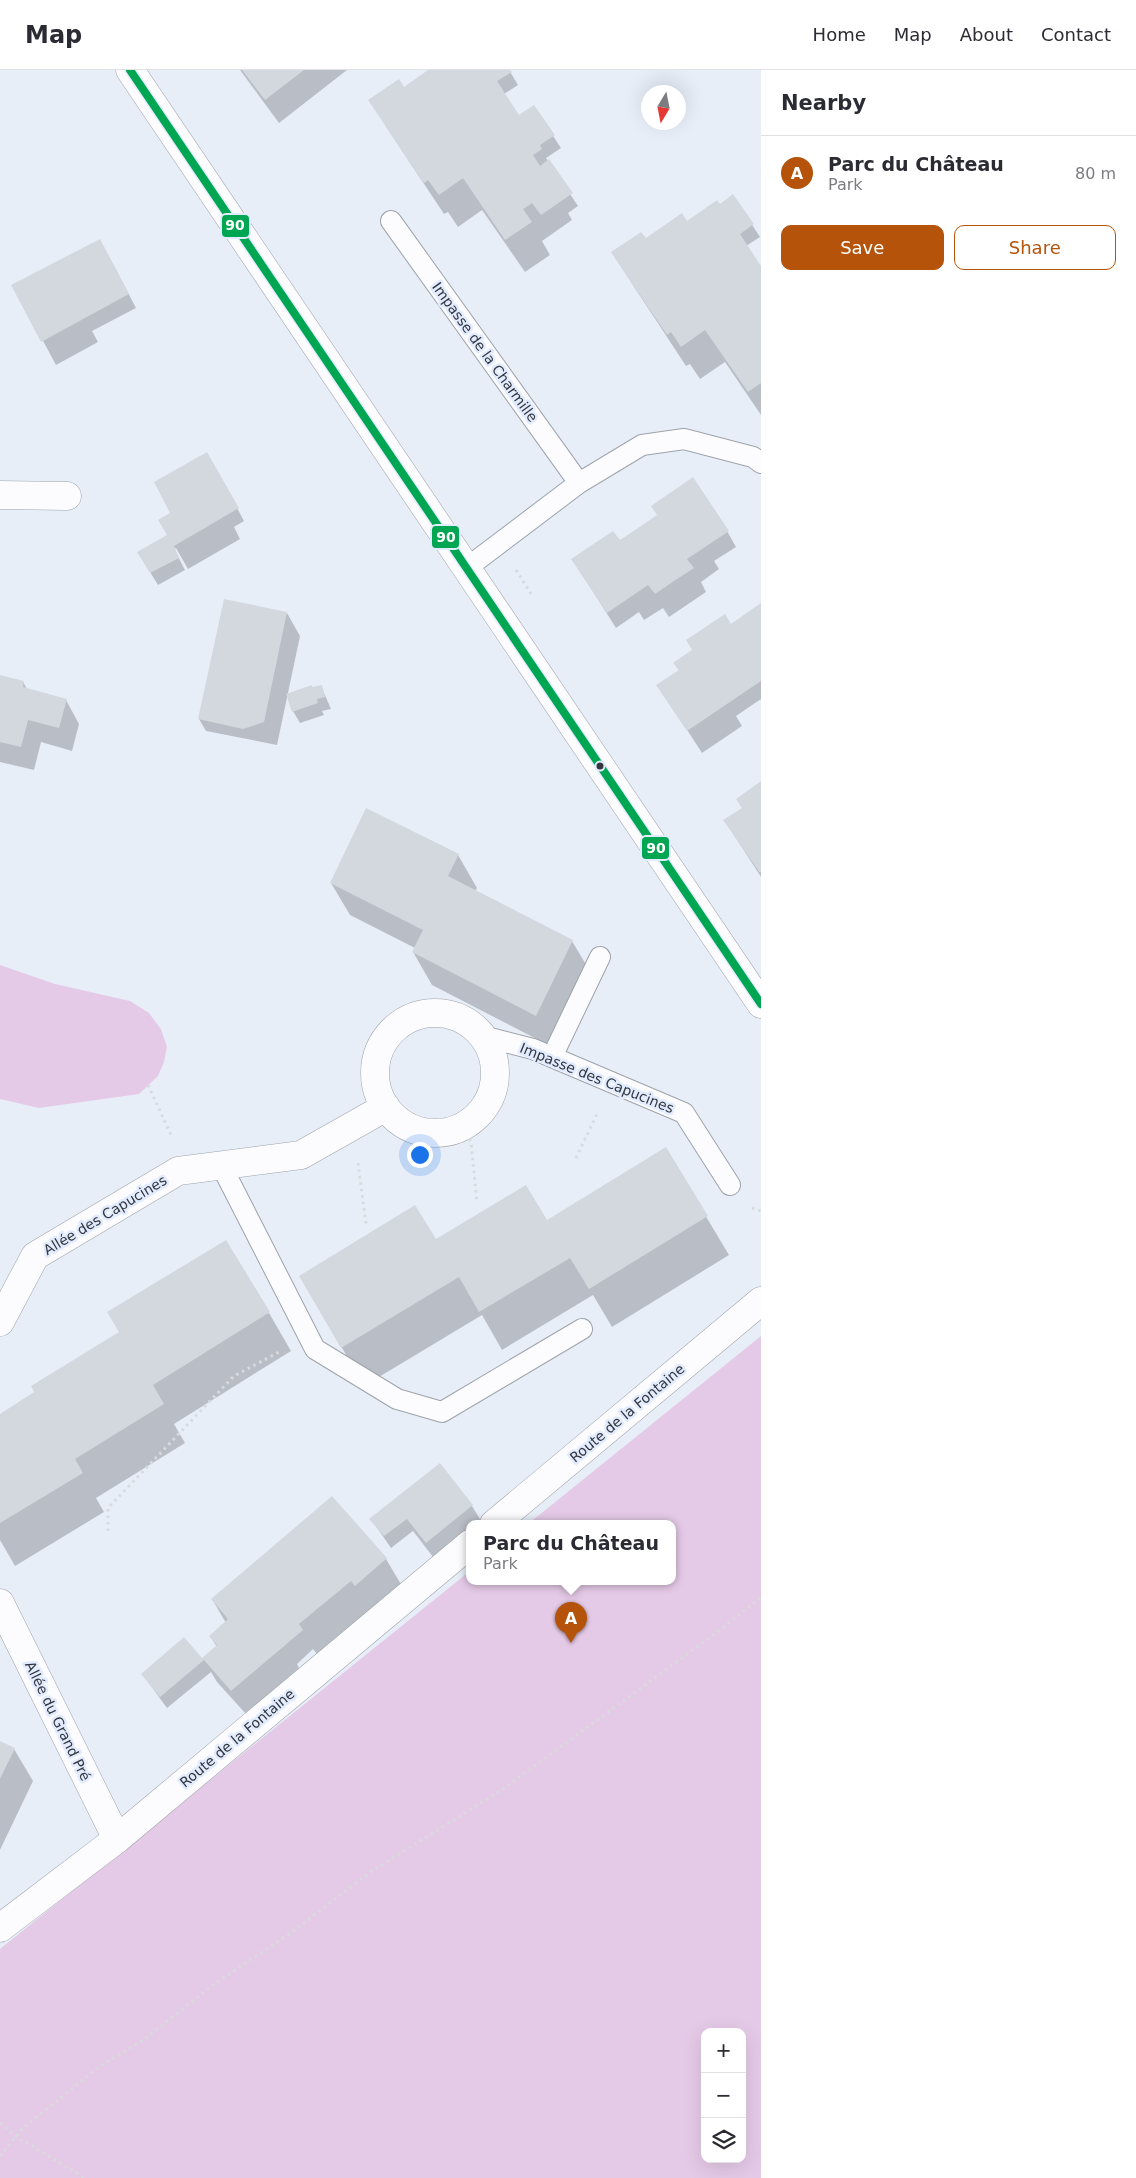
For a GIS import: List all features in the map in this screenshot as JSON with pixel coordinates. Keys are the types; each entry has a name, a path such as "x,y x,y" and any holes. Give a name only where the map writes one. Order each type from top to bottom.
{"street":[{"path":"130,70 468,567 761,1004"},
{"path":"0,495 67,496"},
{"name":"Impasse des Capucines","path":"440,1013 460,1018 486,1037 496,1072 490,1098 479,1115 462,1128 440,1133 420,1132 400,1122 386,1107 378,1092 375,1071 379,1051 390,1033 400,1024 419,1015 440,1013"},
{"name":"Allée des Capucines","path":"0,1322 35,1256 178,1171 301,1155 386,1107"},
{"name":"Route de la Fontaine","path":"499,1520 761,1301"},
{"name":"Route de la Fontaine","path":"0,1928 117,1839 466,1547"},
{"name":"Allée du Grand Pré","path":"0,1603 117,1839"}],"lane":[{"name":"Impasse de la Charmille","path":"391,221 579,483"},
{"path":"468,567 579,483 642,445 684,439 753,457 761,463"},
{"path":"552,1057 600,957"},
{"name":"Impasse des Capucines","path":"486,1037 533,1049 684,1113 730,1185"},
{"path":"222,1166 315,1349 397,1399 442,1412 582,1329"}],"path":[{"path":"576,1158 613,1082"},
{"path":"148,1085 188,1170"},
{"path":"462,1128 472,1142 477,1203"},
{"path":"348,1129 358,1163 366,1224"},
{"path":"108,1531 108,1508 234,1376 308,1336"},
{"path":"0,2156 15,2136 100,2066 142,2041 213,1985 293,1931 372,1871 503,1789 720,1630 761,1597"},
{"path":"0,2123 15,2136 85,2178"}],"shaded area":[{"path":"0,965 55,984 130,1001 149,1013 161,1029 167,1047 164,1062 158,1076 139,1094 39,1108 0,1099"},
{"path":"761,1336 761,2178 0,2178 0,1949 466,1574 466,1585 676,1585 676,1520 533,1520"}],"building":[{"path":"242,70 304,70 265,100"},
{"path":"428,70 510,70 512,72 497,81 519,115 534,105 555,135 540,145 542,149 533,155 540,166 549,159 573,193 541,215 532,203 523,209 532,222 505,240 463,178 439,195 428,180 424,183 368,100 399,79 404,87"},
{"path":"733,194 754,224 740,234 761,266 761,383 748,392 705,330 681,347 671,332 667,335 611,252 641,232 646,238 682,213 687,221 717,200 720,204"},
{"path":"100,239 129,294 41,342 11,285"},
{"path":"207,452 239,508 174,546 179,558 150,573 137,552 167,535 158,520 170,513 154,482"},
{"path":"693,477 729,531 687,559 694,568 655,594 648,585 607,613 571,559 613,531 620,540 638,528 657,515 651,506"},
{"path":"224,599 287,612 264,722 243,729 198,719"},
{"path":"761,603 761,681 687,731 656,685 679,670 673,663 692,650 686,640 725,614 731,624"},
{"path":"0,675 24,681 23,687 67,699 59,728 28,720 21,747 0,742"},
{"path":"312,685 312,687 322,685 325,697 317,699 318,703 292,712 286,694"},
{"path":"761,781 760,873 723,820 742,808 736,799"},
{"path":"366,808 459,854 448,876 573,940 536,1016 412,952 423,930 330,883"},
{"path":"666,1147 708,1216 589,1289 570,1258 479,1312 459,1277 341,1348 299,1276 415,1205 436,1239 526,1185 547,1220"},
{"path":"226,1240 270,1312 153,1385 164,1404 75,1459 83,1473 0,1523 0,1414 34,1392 31,1386 119,1332 107,1312"},
{"path":"440,1463 473,1505 426,1543 407,1519 384,1536 369,1519"},
{"path":"332,1496 387,1558 355,1586 351,1581 299,1624 303,1630 231,1691 204,1660 160,1697 141,1674 184,1637 202,1658 217,1645 209,1636 228,1619 211,1599"},
{"path":"0,1741 15,1748 0,1779"}],"transit line":[{"name":"90","path":"130,70 761,1004"}],"place":[{"name":"Parc du Château","path":"571,1643"}]}
